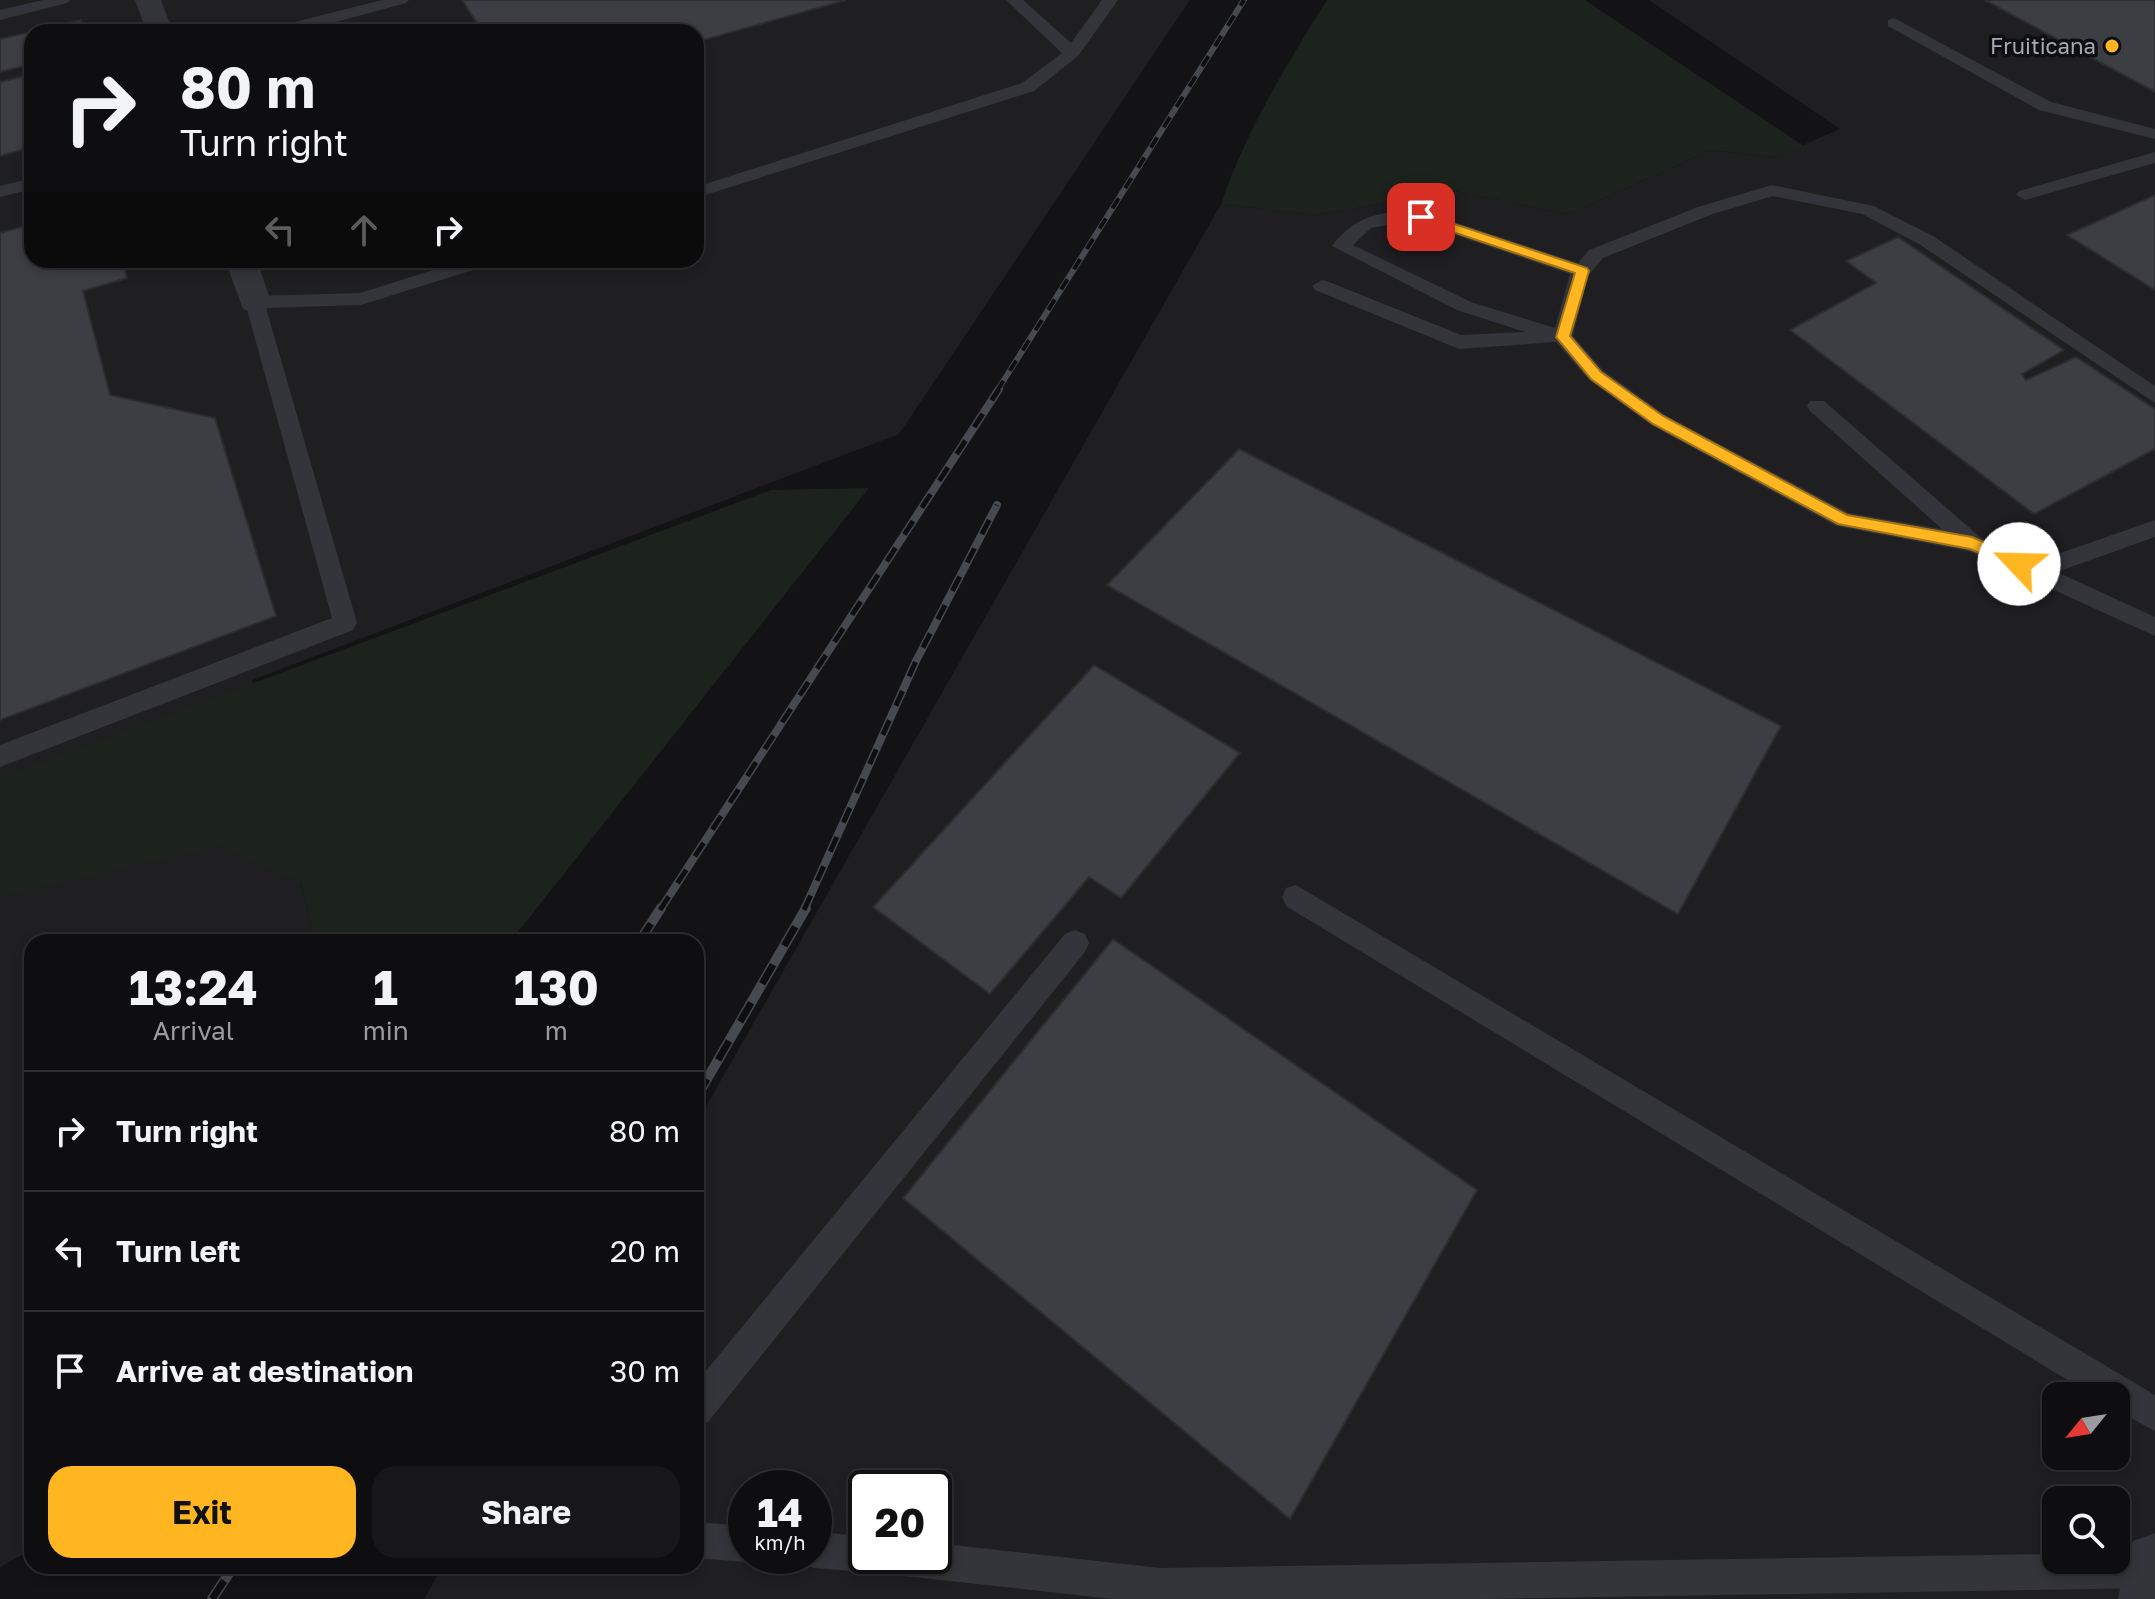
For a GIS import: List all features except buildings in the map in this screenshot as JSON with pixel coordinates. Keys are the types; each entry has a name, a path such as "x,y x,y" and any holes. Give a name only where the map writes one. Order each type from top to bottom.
{"street":[{"path":"148,0 157,24"},
{"path":"244,268 255,302"}],"lane":[{"path":"0,15 41,2 62,0"},
{"path":"305,24 401,0"},
{"path":"1014,0 1072,53"},
{"path":"704,190 1028,87 1072,53 1110,0"},
{"path":"1894,23 2045,106 2155,134"},
{"path":"2025,195 2155,157"},
{"path":"0,192 24,185"},
{"path":"1563,337 1582,271 1596,254 1704,211 1772,190 1868,210 1926,240 2155,396"},
{"path":"1582,271 1421,217 1365,223 1341,246 1464,306 1563,337 1596,375 1658,420 1844,520 1972,543 2155,627"},
{"path":"0,756 345,623 255,302 361,299 460,268"},
{"path":"1322,286 1459,342 1563,337"},
{"path":"1817,406 1972,543"},
{"path":"2035,571 2155,528"},
{"path":"1296,897 2155,1414"},
{"path":"704,1400 1075,943"},
{"path":"704,1541 728,1543"},
{"path":"952,1563 1160,1586 2152,1577"}],"shaded area":[{"path":"0,0 1190,0 899,434 252,680 313,934 24,934 24,1554 0,1567"},
{"path":"1327,0 1585,0 1804,146 1775,157 1711,150 1569,214 1455,191 1316,215 1221,204 1255,125"},
{"path":"1649,0 2155,0 2155,1599 424,1599 438,1574 704,1574 704,1110 1221,204 1316,215 1455,191 1569,214 1711,150 1775,157 1840,129"},
{"path":"869,488 516,934 313,934 301,883 221,846 0,897 0,778 771,490"}],"railway":[{"path":"997,391 1244,0"},
{"path":"660,910 999,389"},
{"path":"804,910 916,661 997,505"},
{"path":"644,934 661,908"},
{"path":"704,1084 806,908"},
{"path":"212,1599 229,1574"}],"place":[{"name":"Fruiticana","path":"2112,46"}],"route":[{"path":"1421,217 1582,271 1563,337 1596,375 1658,420 1844,520 1972,543 2019,564"}]}
